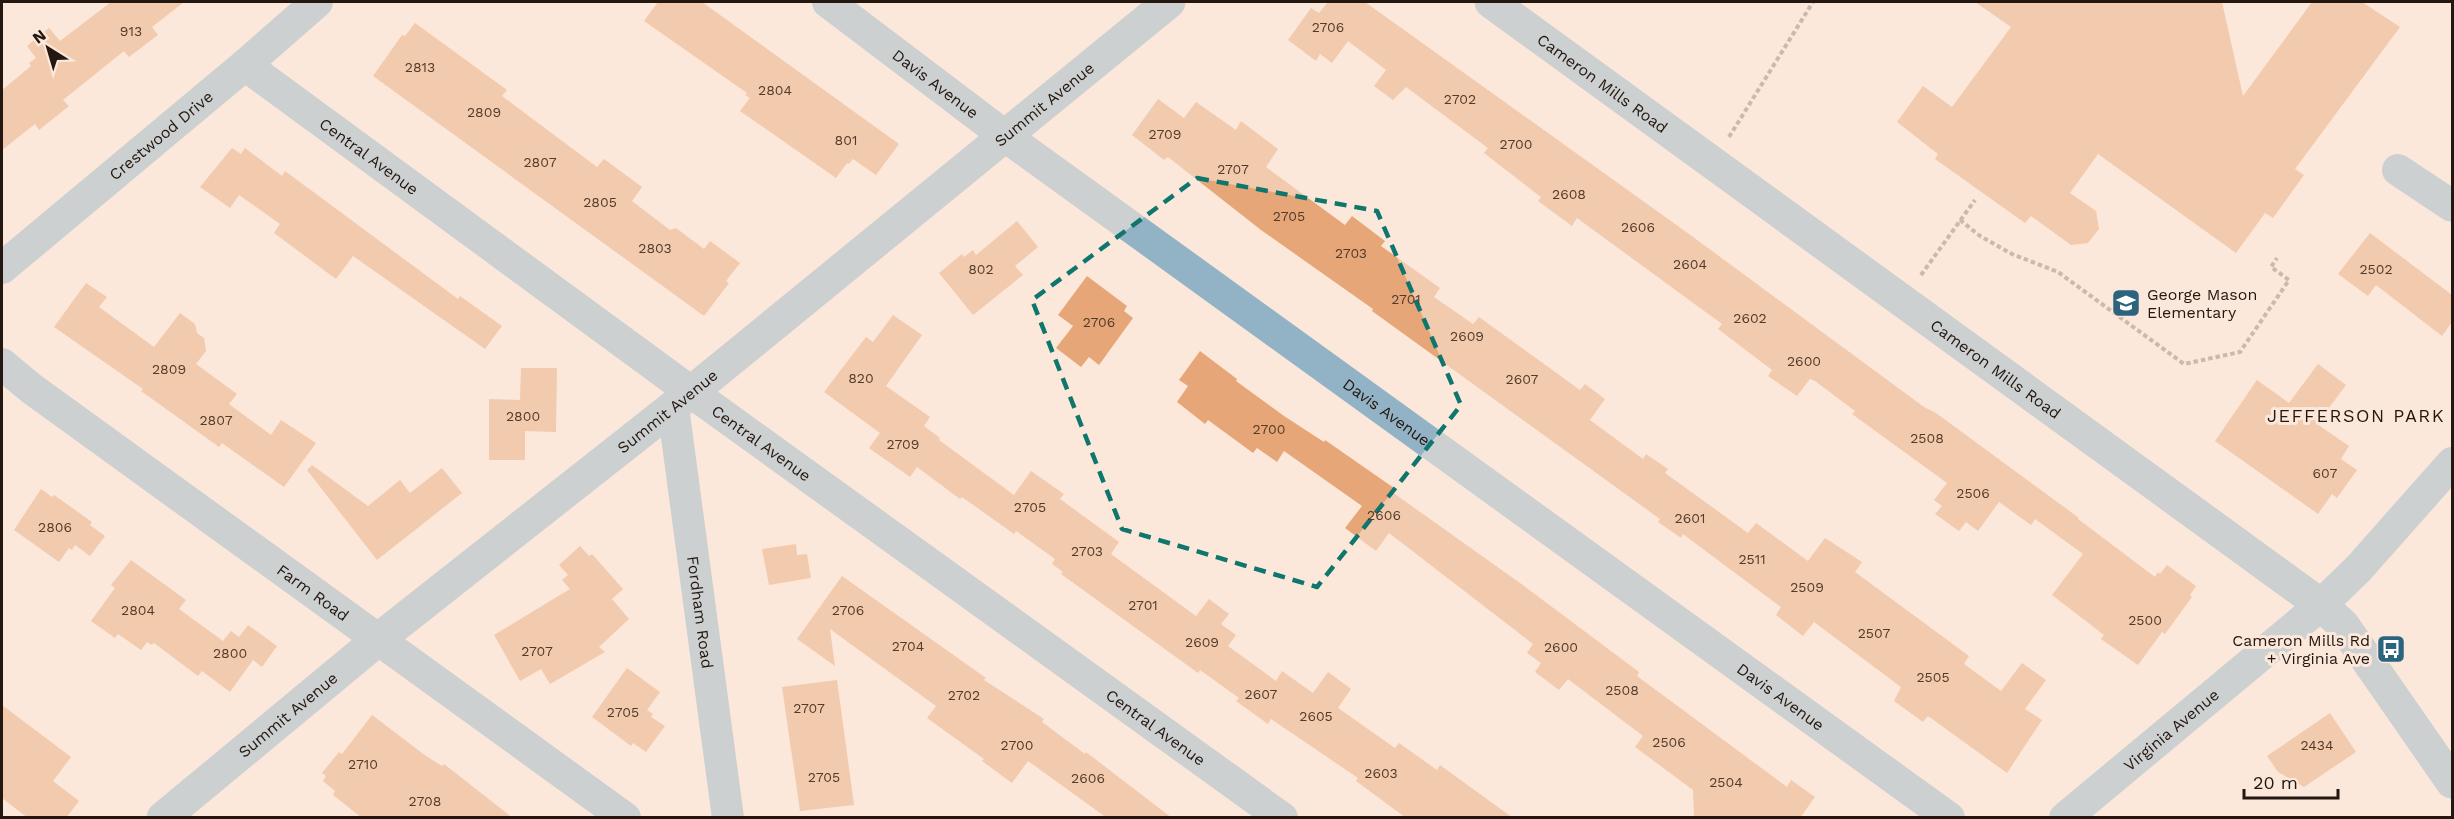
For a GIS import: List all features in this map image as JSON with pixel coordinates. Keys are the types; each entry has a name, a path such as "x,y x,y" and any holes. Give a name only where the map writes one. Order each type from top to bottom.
{"street":[{"name":"Crestwood Drive","path":"2,268 317,2"},
{"name":"Davis Avenue","path":"828,2 1005,136 1949,818"},
{"name":"Summit Avenue","path":"163,818 380,638 682,400 1169,2"},
{"name":"Cameron Mills Road","path":"1491,2 2321,605 2343,625 2452,782"},
{"name":"Central Avenue","path":"245,65 682,400 1281,818"},
{"path":"2398,170 2452,206"},
{"name":"Farm Road","path":"2,364 32,389 380,638 625,818"},
{"name":"Fordham Road","path":"682,400 728,818"},
{"name":"Virginia Avenue","path":"2065,818 2321,605 2359,568 2452,463"}],"path":[{"path":"1727,140 1813,2"},
{"path":"1919,278 1975,200"},
{"path":"1960,220 1980,236 2012,254 2058,272 2184,364 2240,352 2289,280 2271,267 2277,258"}],"highlighted area":[{"path":"1197,178 1377,211 1461,405 1317,587 1122,529 1032,300"}],"building":[{"path":"111,2 184,2 152,27 158,35 129,57 124,51 63,100 69,106 39,130 35,124 2,150 2,90 31,66 29,63 36,58 27,46 49,28 60,41"},
{"path":"658,2 702,2 899,144 876,175 853,159 849,164 847,163 836,178 740,111 750,98 745,95 747,93 644,21"},
{"path":"1328,2 1365,2 1689,234 1924,407 1936,413 2155,577 2167,565 2196,586 2190,595 2192,597 2165,634 2162,632 2138,665 2101,639 2104,635 2052,595 2083,554 2035,519 2031,525 1999,502 1978,531 1966,522 1959,531 1935,514 1942,506 1934,500 1947,483 1852,414 1855,411 1815,381 1810,379 1797,396 1768,376 1772,370 1718,329 1722,324 1577,218 1572,226 1538,201 1541,197 1484,153 1488,148 1406,87 1393,100 1374,86 1386,70 1348,41 1332,63 1320,54 1316,61 1288,40 1311,8 1319,13"},
{"path":"1975,2 2222,2 2243,96 2312,2 2362,2 2400,27 2295,169 2304,175 2273,218 2265,213 2236,253 2098,154 2070,193 2096,211 2099,229 2088,243 2071,245 2031,216 2025,223 1935,159 1938,154 1897,122 1923,86 1952,107 2011,27"},
{"path":"415,23 507,90 502,96 597,167 604,159 642,187 632,201 670,230 676,228 704,249 710,241 740,263 726,281 729,283 704,316 373,76 402,35 405,36"},
{"path":"1158,99 1184,118 1196,102 1236,130 1241,121 1278,149 1266,167 1345,225 1352,216 1385,241 1381,246 1440,288 1434,297 1473,324 1479,317 1580,390 1585,384 1605,399 1590,420 1643,459 1646,454 1668,469 1665,473 1748,533 1756,523 1808,561 1825,538 1862,562 1855,572 1969,656 1964,664 2001,691 2022,663 2046,680 2025,709 2042,720 2007,773 1928,716 1923,722 1894,701 1901,687 1814,622 1803,636 1776,615 1781,607 1683,534 1681,538 1658,522 1660,519 1261,230 1168,157 1164,160 1132,135"},
{"path":"232,148 241,154 245,148 282,176 285,171 458,299 460,296 502,326 485,349 353,256 336,279 274,233 280,224 239,195 230,208 200,187"},
{"path":"1017,221 1038,247 1015,266 1023,275 973,315 939,273 962,254 964,257 973,250 976,255"},
{"path":"2370,233 2452,295 2452,322 2442,336 2376,285 2368,296 2338,274"},
{"path":"1087,276 1127,306 1124,311 1133,318 1099,365 1089,357 1081,367 1056,348 1073,326 1058,315"},
{"path":"86,283 107,297 99,307 154,347 180,313 195,324 197,333 204,338 206,351 196,364 237,394 229,404 271,435 281,420 316,443 284,487 222,443 219,447 141,391 143,389 54,327"},
{"path":"893,315 922,335 886,386 930,417 924,426 940,438 939,440 1014,495 1031,471 1064,494 1060,499 1119,542 1111,554 1196,616 1209,599 1229,614 1221,624 1236,635 1228,646 1276,681 1282,671 1313,693 1328,672 1351,689 1338,708 1395,748 1399,743 1437,770 1440,765 1513,818 1406,818 1356,781 1358,778 1271,719 1268,724 1236,701 1239,698 1200,670 1198,673 1061,574 1063,572 1052,564 1055,559 1016,531 1014,534 962,497 960,499 917,467 910,477 869,448 880,433 824,392 866,337 873,342"},
{"path":"1200,351 1284,416 1324,442 1325,440 1394,488 1392,492 1520,583 1639,672 1637,676 1787,787 1791,780 1815,797 1800,818 1694,818 1693,790 1635,747 1643,736 1568,679 1559,690 1535,672 1541,663 1527,653 1533,644 1389,533 1376,551 1345,528 1362,506 1284,451 1277,462 1257,448 1253,453 1208,420 1205,424 1177,402 1188,386 1179,380"},
{"path":"2318,364 2346,385 2317,424 2349,446 2341,459 2357,470 2337,498 2332,494 2318,514 2215,441 2257,380 2289,403"},
{"path":"521,368 557,368 556,432 525,431 525,460 489,460 489,399 520,400"},
{"path":"312,465 368,506 400,480 410,493 442,468 462,493 377,560 307,470"},
{"path":"41,489 52,497 54,495 92,522 90,525 105,536 90,556 75,545 72,550 69,548 59,562 14,530"},
{"path":"796,544 797,555 807,554 811,578 769,585 762,549"},
{"path":"580,546 589,556 592,554 623,589 612,599 629,619 599,647 605,652 550,684 541,669 520,681 494,635 570,589 562,580 568,575 559,565"},
{"path":"131,560 186,600 179,609 223,641 231,631 239,637 248,625 277,646 262,667 253,660 230,692 202,671 198,676 154,643 152,645 147,642 141,650 118,634 115,638 91,621 115,588 111,585"},
{"path":"842,576 986,678 984,680 1044,719 1042,722 1085,754 1086,752 1172,818 1107,818 1028,761 1012,783 982,761 984,759 927,718 936,706 830,629 835,666 797,639"},
{"path":"627,668 660,692 647,710 653,714 651,717 665,726 646,752 633,743 631,746 592,717"},
{"path":"837,680 854,805 800,811 782,687"},
{"path":"2,705 71,757 53,781 79,801 66,818 28,818 2,798"},
{"path":"2330,713 2356,752 2304,787 2278,772 2267,756"},
{"path":"372,715 426,756 442,766 444,764 513,818 362,818 333,795 335,791 323,781 326,776 322,773 339,752 342,754"}],"place":[{"name":"George Mason Elementary","path":"2126,303"},
{"name":"Cameron Mills Rd + Virginia Ave","path":"2391,649"}],"district":[{"name":"JEFFERSON PARK","path":"2356,416"}]}
